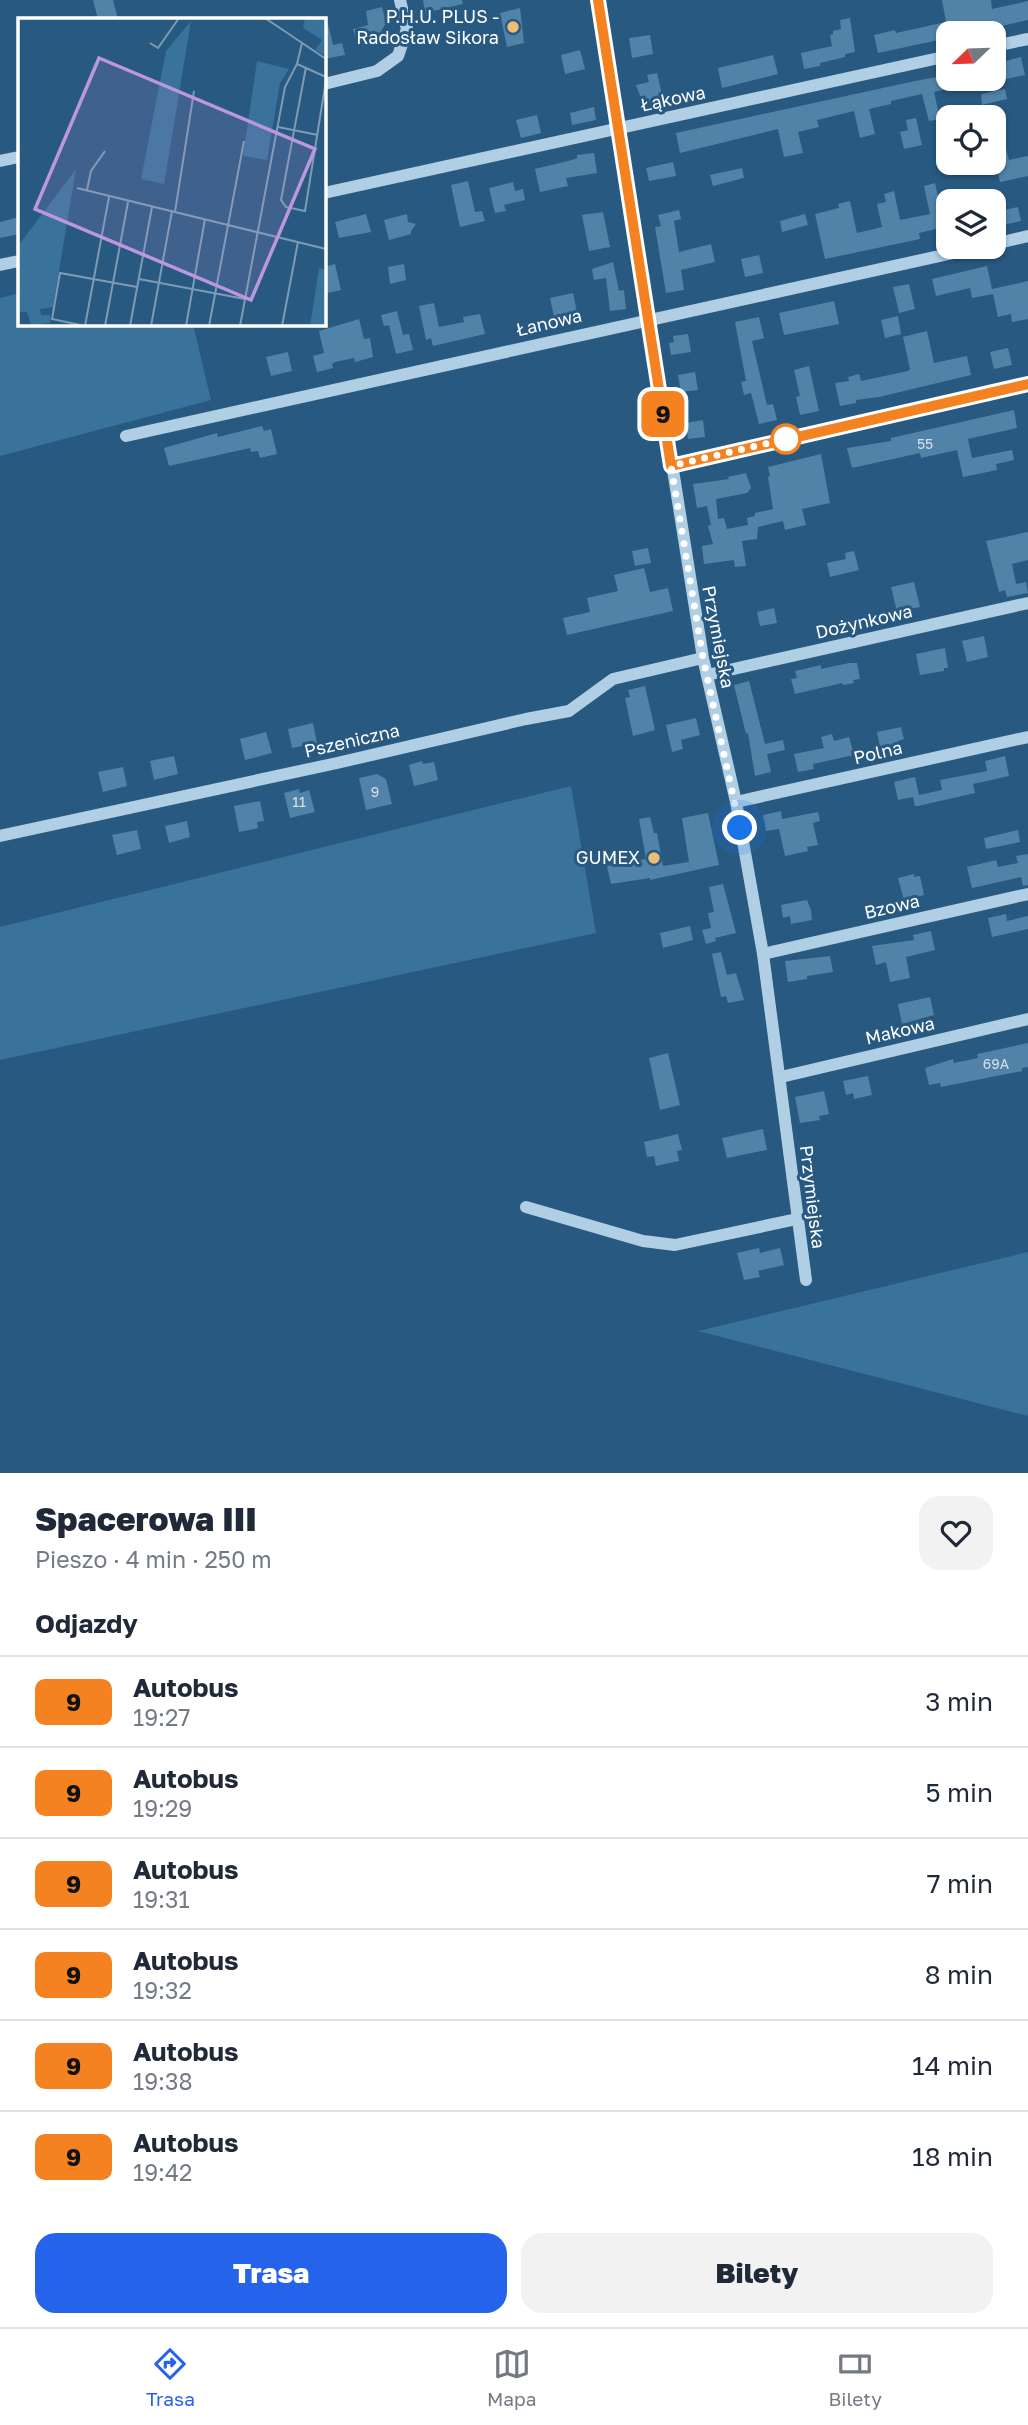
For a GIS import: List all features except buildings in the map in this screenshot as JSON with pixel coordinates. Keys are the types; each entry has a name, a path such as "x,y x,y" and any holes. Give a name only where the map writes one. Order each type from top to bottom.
{"street":[{"path":"326,84 377,71 398,56 407,29 400,0"},
{"name":"Przymiejska","path":"598,0 703,658 736,803 763,954 806,1280"},
{"path":"1006,43 1028,38"},
{"name":"Łąkowa","path":"326,193 936,59"},
{"path":"0,161 18,157"},
{"path":"1006,241 1028,236"},
{"name":"Łanowa","path":"126,436 936,257"},
{"path":"0,265 18,261"},
{"path":"671,466 1028,384"},
{"name":"Dożynkowa","path":"707,676 1028,603"},
{"name":"Pszeniczna","path":"0,836 569,711 613,679 703,658"},
{"name":"Polna","path":"736,803 1028,737"},
{"name":"Bzowa","path":"763,954 1028,894"},
{"name":"Makowa","path":"781,1077 1028,1019"},
{"path":"526,1207 643,1241 675,1245 797,1219"}],"shaded area":[{"path":"18,293 18,326 193,326 211,400 0,456 0,298"},
{"path":"571,786 596,933 0,1060 0,927"},
{"path":"1028,1252 1028,1416 698,1331"}],"bus line":[{"name":"9","path":"598,0 671,466 1028,384"}],"place":[{"name":"P.H.U. PLUS - Radosław Sikora","path":"513,27"},
{"name":"GUMEX","path":"654,858"}],"route":[{"path":"740,828 703,658 671,466 786,439"}]}
